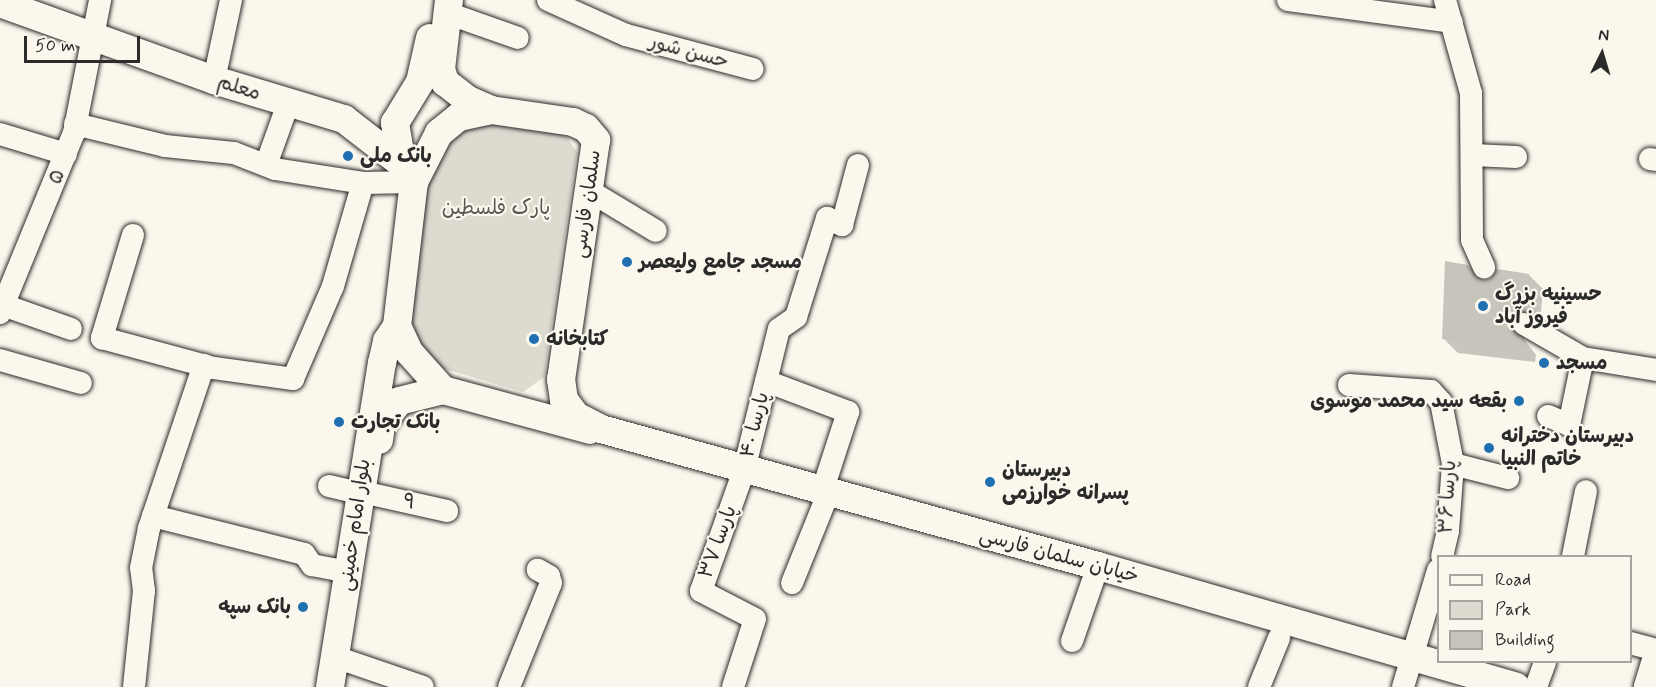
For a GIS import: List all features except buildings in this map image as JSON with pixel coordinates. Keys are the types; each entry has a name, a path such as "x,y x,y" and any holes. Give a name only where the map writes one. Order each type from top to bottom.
{"main road":[{"name":"معلم","path":"0,3 214,80 344,119"},
{"path":"445,4 425,83 395,123 408,173 397,326 409,352 443,390 581,430 601,429"},
{"path":"344,119 382,112 425,83 445,82 480,105 459,117 438,134 408,173"},
{"name":"سلمان فارسی","path":"480,105 573,122 586,128 596,140 561,379"},
{"path":"344,119 408,173"},
{"name":"بلوار امام خمینی","path":"345,674 382,363 387,341 397,326"},
{"path":"498,406 533,404 561,379 569,410 601,429"},
{"name":"بلوار امام خمینی","path":"330,687 348,572 381,425 399,401 443,390"},
{"name":"خیابان سلمان فارسی","path":"601,429 825,493 1098,566 1516,687"}],"street":[{"name":"۵","path":"3,299 66,154 75,124 100,0"},
{"path":"214,80 231,0"},
{"name":"حسن شور","path":"548,0 626,35 753,69"},
{"path":"1288,0 1452,22"},
{"path":"1445,0 1472,93 1472,240 1484,267"},
{"path":"445,4 518,38"},
{"path":"266,165 288,104"},
{"path":"75,124 165,146 234,153 266,165 363,183 408,173"},
{"path":"0,134 66,154"},
{"path":"1473,155 1516,157"},
{"name":"پارسا ۴۰","path":"744,470 778,329 796,317 827,218 842,225 858,165"},
{"path":"133,235 102,338 204,365 293,379 333,286 363,183"},
{"path":"588,190 656,231"},
{"path":"3,299 71,329"},
{"path":"1524,324 1583,358 1656,370"},
{"path":"1548,416 1569,425 1583,358"},
{"path":"0,360 81,383"},
{"path":"134,687 144,591 141,568 153,516 204,365"},
{"path":"766,381 848,412 825,493 792,583"},
{"name":"پارسا ۳۶","path":"1349,385 1431,391 1441,402 1453,464 1448,531 1442,555"},
{"path":"1453,464 1508,478"},
{"name":"پارسا ۳۷","path":"733,687 755,619 701,591 744,470"},
{"name":"۹","path":"329,486 447,511"},
{"path":"1574,555 1586,491"},
{"path":"153,516 304,554 312,565 348,572"},
{"path":"1072,640 1098,566"},
{"path":"509,687 551,583 549,576 538,570"},
{"path":"1403,687 1437,573"},
{"path":"1259,687 1279,638"},
{"path":"1632,644 1656,650 1644,687"},
{"path":"1536,687 1545,663"},
{"path":"345,674 423,687"}],"green space":[{"name":"پارک فلسطین","path":"467,117 564,133 577,152 544,377 523,392 435,366 409,331 427,180 444,135"}],"place":[{"name":"بانک ملی","path":"348,156"},
{"name":"مسجد جامع ولیعصر","path":"627,262"},
{"name":"حسینیه بزرگ فیروز آباد","path":"1483,306"},
{"name":"کتابخانه","path":"534,339"},
{"name":"مسجد","path":"1544,363"},
{"name":"بقعه سید محمد موسوی","path":"1519,401"},
{"name":"بانک تجارت","path":"339,422"},
{"name":"دبیرستان دخترانه خاتم النبیا","path":"1489,448"},
{"name":"دبیرستان پسرانه خوارزمی","path":"990,482"},
{"name":"بانک سپه","path":"303,607"}]}
